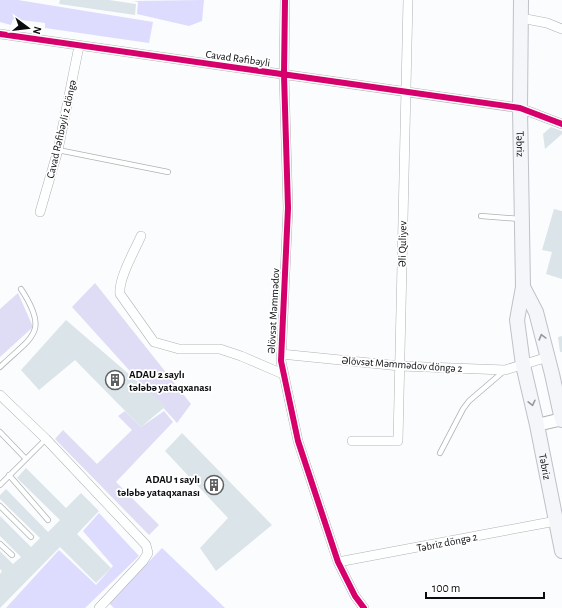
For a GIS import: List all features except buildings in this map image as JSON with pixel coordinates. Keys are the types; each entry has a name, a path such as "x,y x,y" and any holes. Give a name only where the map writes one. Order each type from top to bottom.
{"main road":[{"name":"Təbriz","path":"522,0 520,108 523,287 517,320 523,365 562,551"},
{"name":"Təbriz","path":"523,287 536,312 548,357 557,376 562,419"},
{"path":"537,426 562,419"}],"street":[{"name":"Əlövsət Məmmədov","path":"285,0 284,75 288,208 281,354 298,441 338,562 355,596 364,608"},
{"name":"Əli Quliyev","path":"352,441 398,441 408,0"},
{"path":"521,18 548,23 562,29"},
{"name":"Cavad Rəfibəyli","path":"0,34 520,108 562,124"},
{"name":"Cavad Rəfibəyli 2 döngə","path":"40,212 58,150 79,46"},
{"path":"141,236 122,280 119,291 154,342 179,349 220,349 284,374"},
{"name":"Əlövsət Məmmədov döngə 2","path":"281,354 400,366 505,370 548,357"},
{"path":"0,395 46,439 146,545 148,553 143,561 98,608"},
{"name":"Təbriz döngə 2","path":"338,562 556,521"}],"lane":[{"path":"58,150 168,172"},
{"path":"481,216 522,219"},
{"path":"0,367 34,334 37,322 33,309 21,290"},
{"path":"440,453 469,400 505,370"},
{"path":"0,432 26,459"},
{"path":"0,485 46,439"},
{"path":"9,476 48,520"},
{"path":"0,506 31,537"},
{"path":"0,544 12,555"}],"shaded area":[{"path":"0,0 18,0 153,22 149,43 45,28 45,23 13,19 11,25 0,22"},
{"path":"204,0 202,21 189,26 137,14 138,2 133,1"},
{"path":"95,283 191,404 177,423 72,307"},
{"path":"18,293 33,327 0,357 0,309"},
{"path":"125,411 141,427 164,411 173,422 116,482 159,525 149,535 55,439 63,430 97,464 132,430 118,416"},
{"path":"99,513 139,556 85,608 6,608 59,550 96,585 113,566 83,531"},
{"path":"162,548 225,608 114,608 109,603"}],"cycle path":[{"path":"285,0 284,75 288,208 281,361 298,441 338,562 355,596 364,608"},
{"path":"0,34 520,108 562,124"}],"place":[{"name":"ADAU 2 saylı tələbə yataqxanası","path":"115,380"},
{"name":"ADAU 1 saylı tələbə yataqxanası","path":"214,485"}]}
